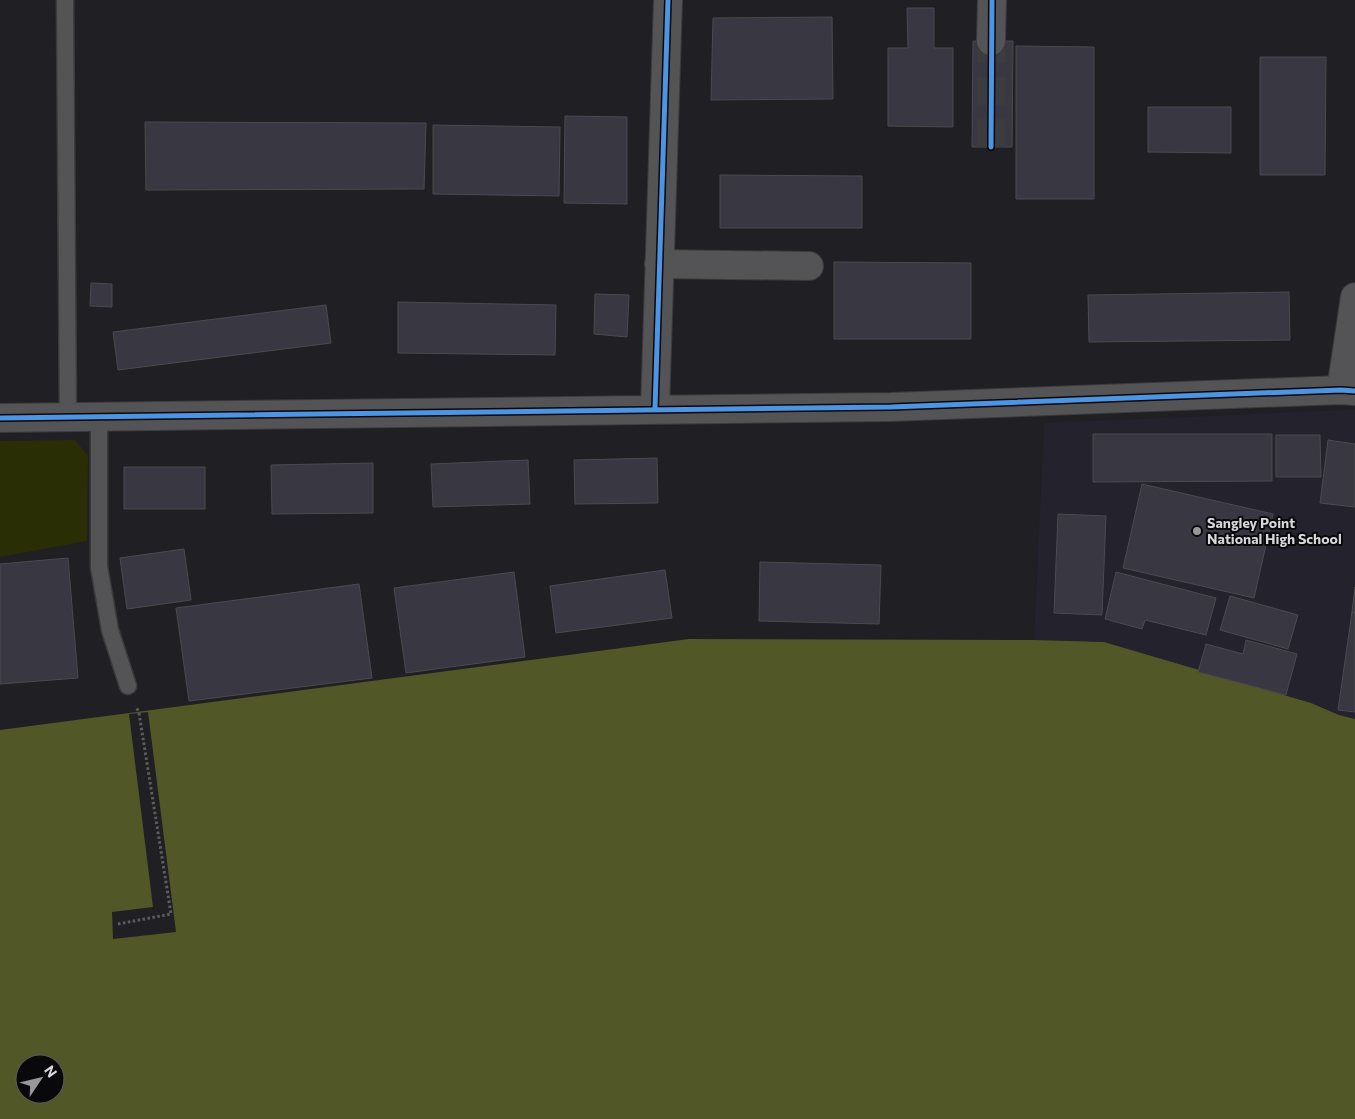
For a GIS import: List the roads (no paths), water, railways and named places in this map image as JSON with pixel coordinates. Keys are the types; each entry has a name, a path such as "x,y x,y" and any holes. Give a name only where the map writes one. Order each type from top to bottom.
{"street":[{"path":"655,409 668,0"},
{"path":"991,41 992,0"},
{"path":"659,264 809,266"},
{"path":"0,418 891,407 1348,390 1355,297"}],"lane":[{"path":"65,0 68,418"},
{"path":"98,417 99,567 110,630 128,686"}],"tunnel":[{"path":"991,41 991,147"}],"place":[{"name":"Sangley Point National High School","path":"1197,531"}]}
